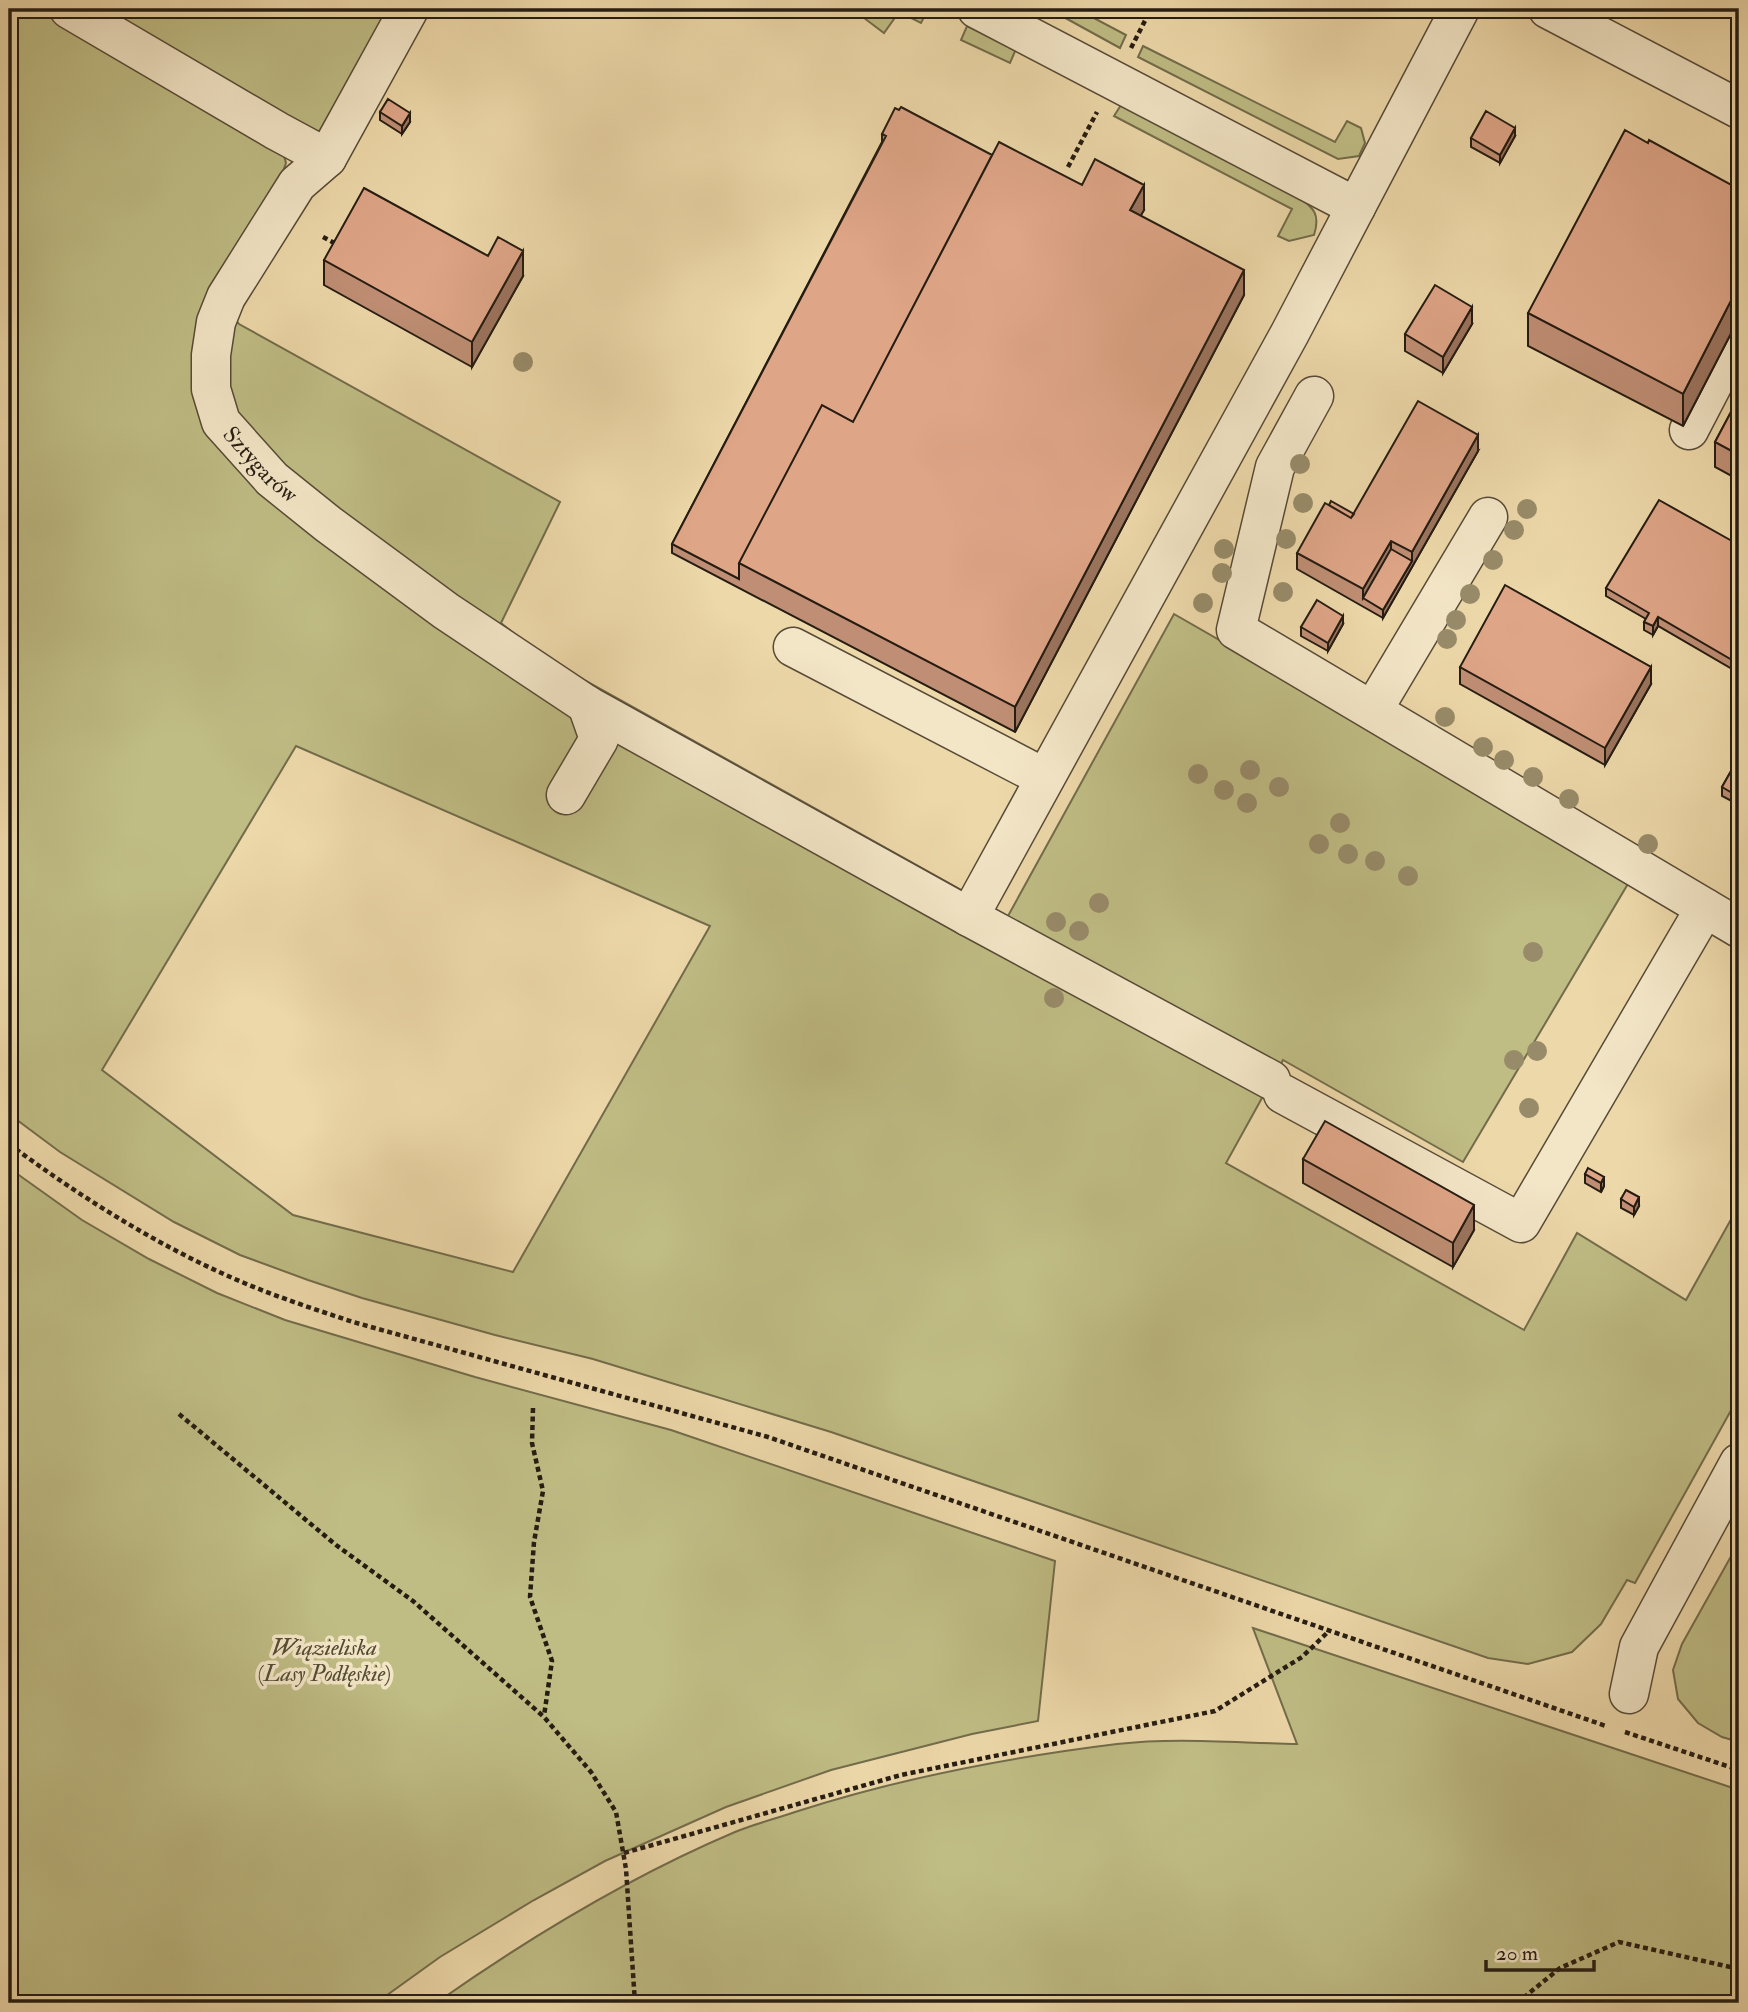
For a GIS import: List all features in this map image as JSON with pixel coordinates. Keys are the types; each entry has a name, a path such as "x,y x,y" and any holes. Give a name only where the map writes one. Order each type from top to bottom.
{"street":[{"path":"69,9 327,158"},
{"name":"Sztygarów","path":"409,9 327,158 297,184 226,297 216,323 211,355 211,389 221,422 272,479 446,611 587,705 1521,1223 1705,908"},
{"path":"977,9 1356,207"},
{"path":"969,916 1290,333 1460,9"},
{"path":"1548,9 1739,109"},
{"path":"1689,430 1739,334"},
{"path":"1314,396 1275,467 1236,630 1739,928"},
{"path":"1373,710 1488,517"},
{"path":"793,647 1045,778"},
{"path":"566,794 600,739 587,705"},
{"path":"1629,1695 1639,1647 1739,1464"}],"path":[{"path":"323,237 344,249"},
{"path":"9,1144 103,1210 159,1242 229,1276 295,1302 353,1322 768,1437 1739,1770"},
{"path":"533,1409 532,1443 543,1491 534,1542 530,1597 552,1661 544,1717"},
{"path":"179,1414 336,1545 412,1601 544,1717 591,1772 616,1812 624,1853 635,2003"},
{"path":"624,1853 901,1775 1215,1711 1302,1657 1329,1631"},
{"path":"1517,2003 1560,1968 1619,1942 1739,1969"}],"green space":[{"path":"23,9 44,9 282,148 286,163 279,183 213,294 239,324 560,502 501,623 545,658 1008,916 1174,614 1632,877 1463,1162 1283,1060 1226,1163 1524,1330 1577,1233 1686,1300 1739,1205 1739,1396 1635,1583 1627,1580 1601,1624 1572,1652 1528,1664 1488,1658 831,1432 593,1359 362,1298 240,1255 174,1222 60,1152 9,1114 9,26","holes":["296,746 710,926 513,1272 293,1215 102,1070"]},
{"path":"95,9 384,9 387,11 318,134"},
{"path":"861,9 928,9 921,23 899,12 884,33 864,18"},
{"path":"1049,9 1077,9 1126,35 1120,48"},
{"path":"967,26 1016,49 1010,63 961,40"},
{"path":"1143,46 1335,142 1347,121 1361,128 1365,143 1359,156 1338,159 1138,57"},
{"path":"1121,105 1296,194 1316,216 1314,235 1289,241 1278,236 1292,209 1114,116"},
{"name":"Wiązieliska (Lasy Podłęskie)","path":"9,1168 82,1220 149,1259 217,1293 285,1320 475,1377 671,1430 1055,1561 1038,1721 972,1734 831,1770 726,1807 605,1861 534,1900 440,1957 376,2003 9,2003"},
{"path":"1739,1542 1739,1742 1722,1737 1698,1723 1678,1699 1673,1670 1682,1644"},
{"path":"1253,1628 1739,1790 1739,2003 436,2003 544,1932 657,1868 742,1829 834,1800 954,1770 1117,1744 1184,1741 1297,1744"}],"building":[{"path":"388,99 410,113 402,126 380,112"},
{"path":"901,107 992,155 853,422 822,405 739,563 739,579 672,544 886,136 882,134 895,108 899,110"},
{"path":"1486,111 1515,128 1500,155 1471,138"},
{"path":"1625,130 1648,143 1649,140 1739,189 1739,285 1683,394 1528,313"},
{"path":"999,142 1082,185 1095,159 1144,185 1130,210 1244,270 1015,707 739,563 822,405 853,422"},
{"path":"364,188 488,256 498,237 523,251 472,342 324,260"},
{"path":"1435,285 1472,307 1443,357 1405,334"},
{"path":"1739,397 1739,455 1715,442"},
{"path":"1418,401 1478,435 1412,552 1391,541 1363,589 1297,553 1325,503 1351,518"},
{"path":"1659,500 1739,545 1739,664 1658,617 1653,626 1644,622 1649,613 1606,588"},
{"path":"1331,501 1354,514 1351,518 1329,505"},
{"path":"1391,549 1412,561 1383,610 1363,598"},
{"path":"1505,585 1651,667 1605,748 1460,667"},
{"path":"1317,600 1343,616 1328,643 1301,627"},
{"path":"1739,757 1739,797 1722,787"},
{"path":"1325,1121 1474,1205 1453,1243 1303,1159"},
{"path":"1588,1168 1604,1177 1601,1183 1585,1174"},
{"path":"1626,1190 1639,1197 1634,1207 1621,1199"}]}
